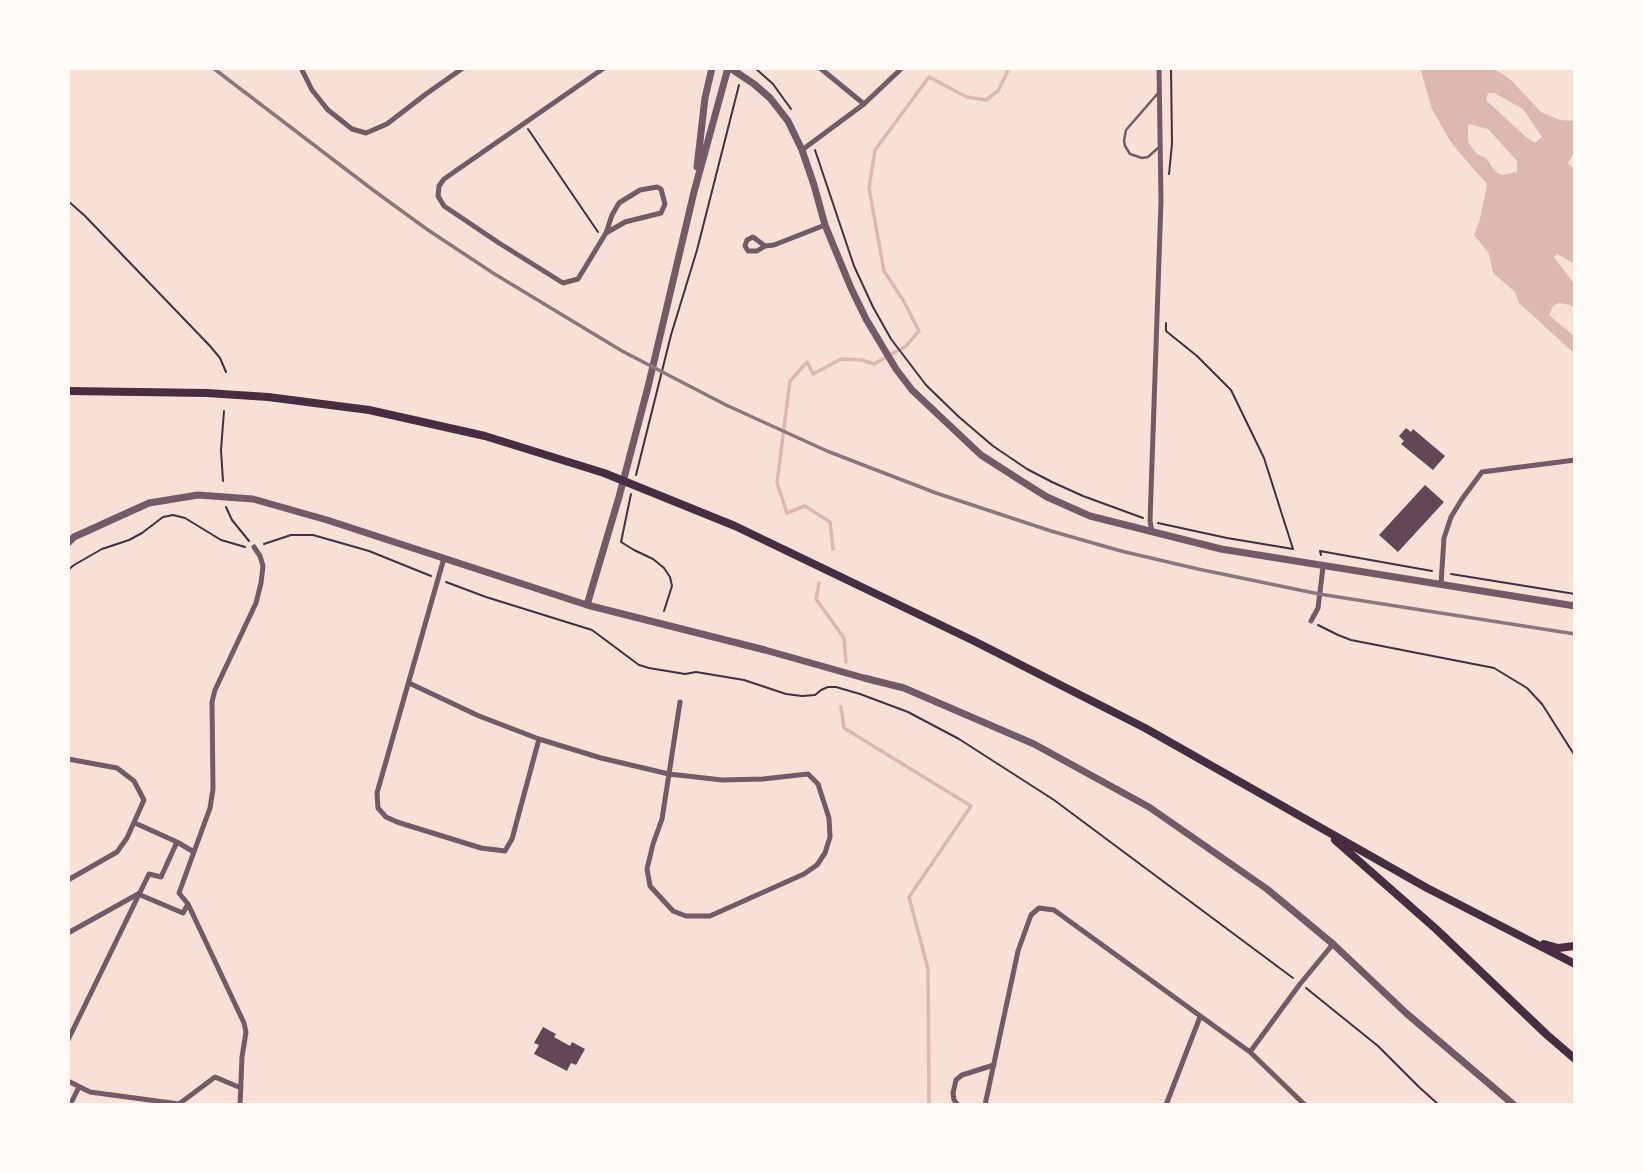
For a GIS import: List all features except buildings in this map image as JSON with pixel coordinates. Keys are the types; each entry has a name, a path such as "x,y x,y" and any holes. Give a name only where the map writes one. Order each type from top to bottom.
{"main road":[{"path":"68,394 207,393 256,396 369,410 485,436 604,473 735,526 1145,727 1427,888 1575,964"},
{"path":"1319,826 1436,929 1575,1059"},
{"path":"1525,939 1558,948 1575,946"}],"street":[{"path":"300,68 312,90 328,110 352,129 366,132 387,124 404,109 464,68"},
{"path":"604,68 444,179 439,186 438,196 444,206 564,283 579,279 619,203 640,190 654,187 661,189 665,204 661,213 625,222 604,236"},
{"path":"694,192 705,98 712,68"},
{"path":"587,605 619,497 661,337 694,192 729,68 770,98 788,121 802,150 825,225 851,288 896,369 912,390 972,448 1023,482 1047,497 1090,516 1221,550 1575,606"},
{"path":"820,68 864,104"},
{"path":"802,150 864,104 902,68"},
{"path":"1152,532 1150,521 1161,201 1160,68"},
{"path":"765,246 825,225"},
{"path":"1441,584 1444,538 1451,517 1482,472 1575,460"},
{"path":"68,543 74,537 149,503 198,495 253,499 327,520 587,605 753,646 904,688 1034,744 1149,807 1267,889 1514,1105"},
{"path":"240,1105 246,1032 244,1023 188,904 179,893 210,808 213,789 212,702 215,690 256,603 261,583 263,566 254,547"},
{"path":"444,558 377,793 378,808 386,817 397,822 481,848 505,851 512,839 539,739"},
{"path":"1311,621 1318,608 1324,567"},
{"path":"409,683 479,716 539,739 601,758 669,774 722,780 808,774 818,783 829,818 830,837 825,853 817,865 804,874 710,916 686,916 673,911 650,886 647,869 662,819 669,774 680,702"},
{"path":"68,759 117,768 134,781 144,800 135,823 117,852 68,880"},
{"path":"135,823 194,852"},
{"path":"68,1040 149,874 161,877 177,842"},
{"path":"138,894 183,913 188,904"},
{"path":"68,933 138,894"},
{"path":"985,1105 1018,951 1031,915 1039,908 1054,910 1250,1052 1304,1104"},
{"path":"1250,1052 1333,944"},
{"path":"1166,1105 1200,1017"},
{"path":"958,1105 953,1093 957,1080 962,1075 994,1065"},
{"path":"68,1081 90,1092 179,1104 215,1077 241,1088"},
{"path":"70,1105 79,1087"}],"lane":[{"path":"1160,90 1126,130 1124,141 1130,154 1142,158 1148,157 1160,146"}],"path":[{"path":"1169,182 1172,144 1171,68"},
{"path":"639,465 671,335 697,250 742,75"},
{"path":"524,123 604,236"},
{"path":"821,163 854,266 891,339 926,385 993,446 1052,482 1150,521 1293,549 1264,458 1231,390 1197,356 1166,331"},
{"path":"68,201 210,346 220,358 226,372"},
{"path":"223,481 221,450 224,411"},
{"path":"629,501 621,541 653,559 670,576 672,586 664,611"},
{"path":"226,507 232,520 254,547"},
{"path":"68,570 102,549 129,540 163,517 173,514 185,518 221,540 241,547 254,547 291,535 313,535 369,551 486,597 592,631 639,665 649,668 744,680 786,694 802,696 815,695 828,687 836,687 908,712 959,739 1054,800 1300,984 1378,1046 1439,1105"},
{"path":"1311,621 1351,640 1494,668 1527,688 1542,704 1575,756"}],"shaded area":[{"path":"1420,68 1493,68 1511,80 1541,112 1560,120 1575,121 1575,151 1568,163 1575,170 1575,264 1557,254 1554,257 1575,285 1575,309 1559,303 1553,306 1549,315 1575,337 1575,354 1519,303 1515,292 1493,273 1489,254 1474,235 1487,184 1449,139 1432,109","holes":["1488,93 1494,93 1523,109 1542,137 1535,143 1526,137 1486,100","1468,124 1488,129 1517,161 1517,172 1501,175 1486,158 1477,154 1468,142"]}],"waterway":[{"path":"833,549 830,522 805,506 787,513 777,483 790,381 807,362 813,374 841,359 862,360 874,364 906,346 919,331 884,271 869,188 875,150 929,77 967,97 986,100 998,91 1007,68"},
{"path":"819,583 816,599 844,638 846,662"},
{"path":"841,707 844,728 971,806 909,897 928,969 929,1105"}],"railway":[{"path":"213,68 373,190 493,273 622,351 726,405 827,451 936,493 1121,551 1319,594 1575,634"}]}
